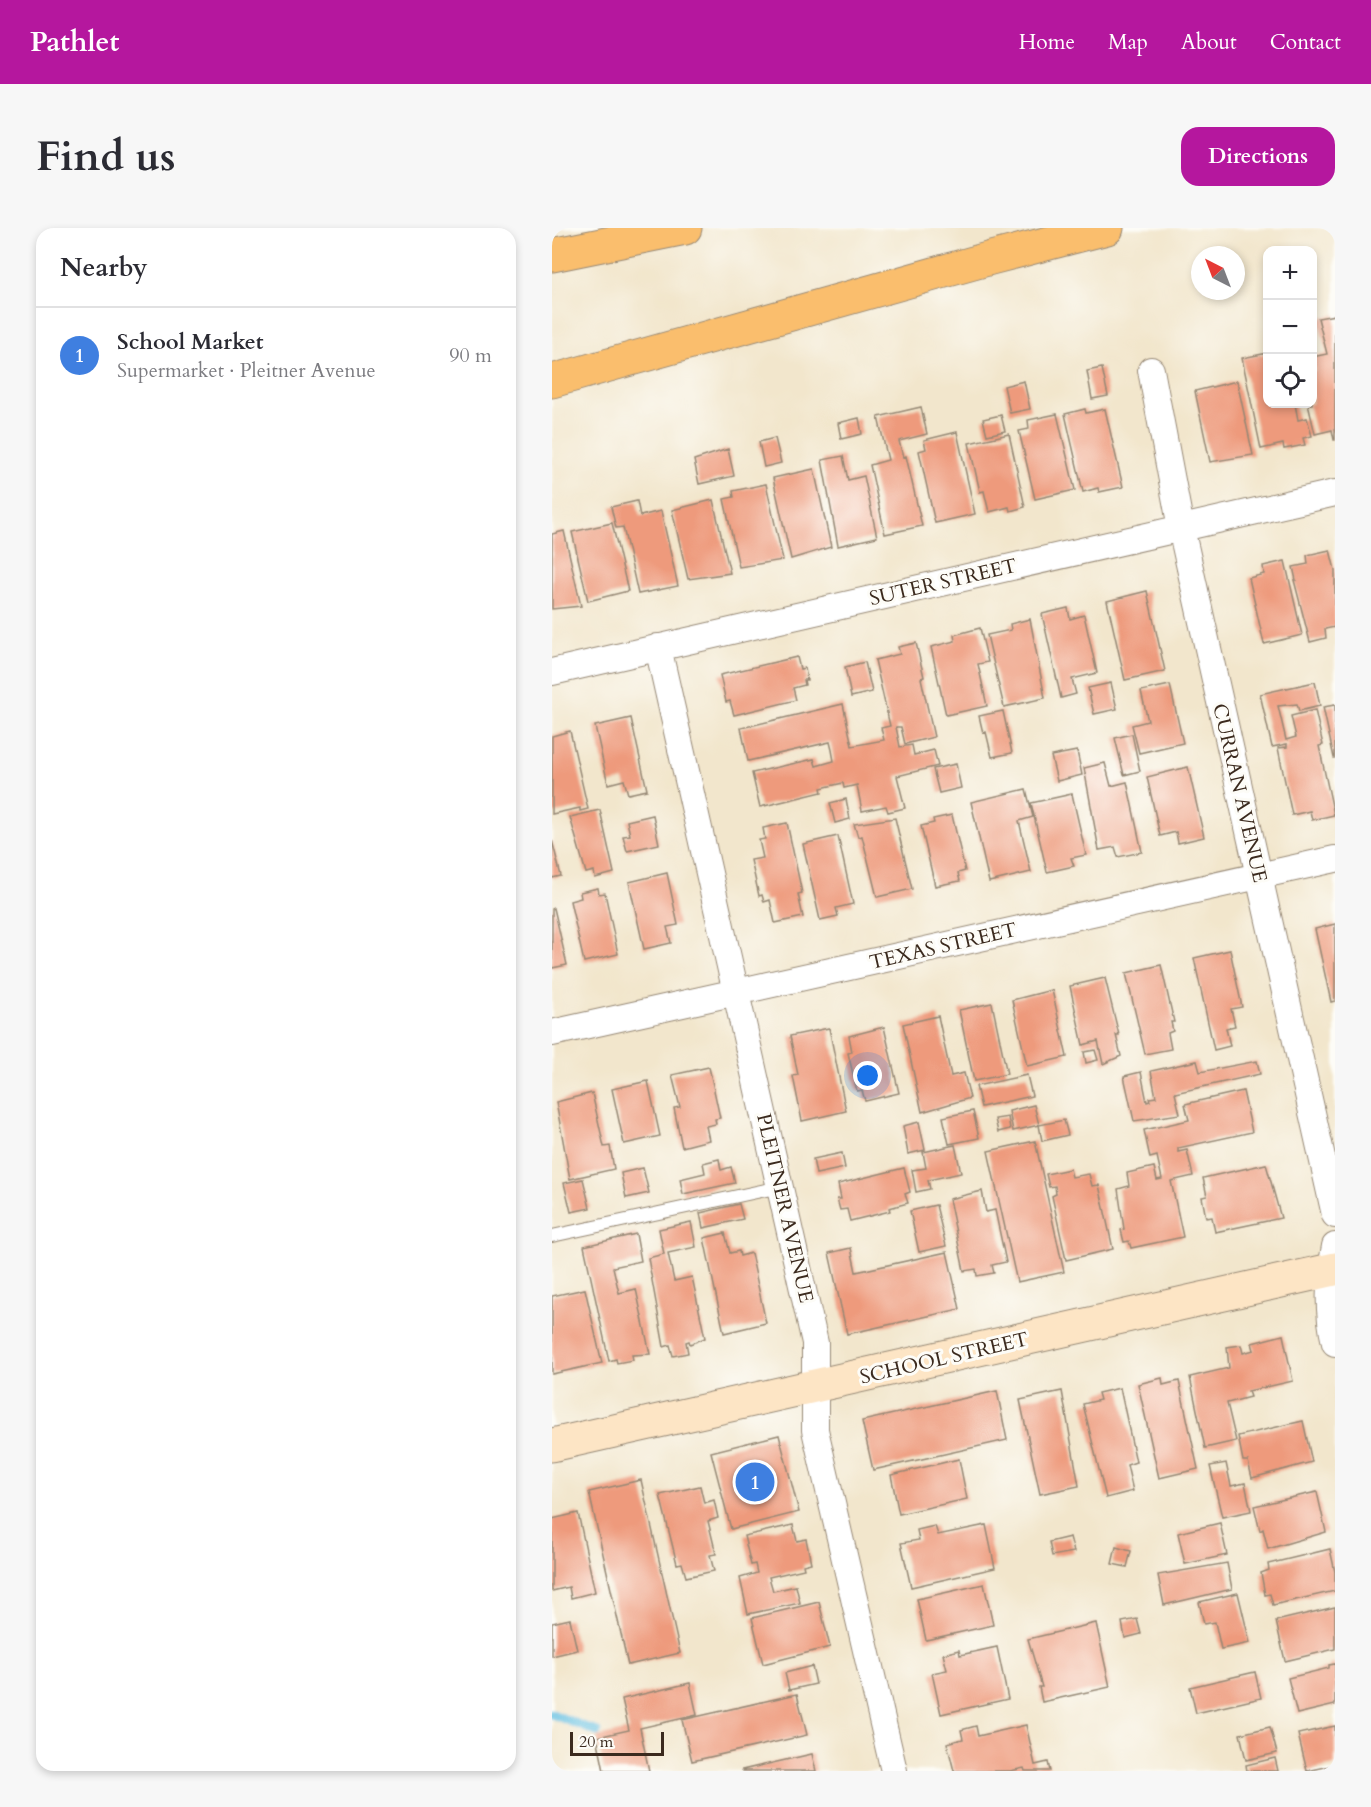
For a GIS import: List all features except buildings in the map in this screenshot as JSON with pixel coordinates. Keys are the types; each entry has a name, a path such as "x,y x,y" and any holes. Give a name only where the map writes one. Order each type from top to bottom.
{"highway":[{"path":"552,255 685,228"},
{"path":"552,381 969,264 1107,228"}],"street":[{"name":"CURRAN AVENUE","path":"1150,370 1180,528 1335,1215"},
{"name":"SUTER STREET","path":"552,672 1335,493"},
{"name":"PLEITNER AVENUE","path":"658,647 815,1343 815,1430 894,1771"},
{"name":"TEXAS STREET","path":"552,1033 1335,859"},
{"name":"SCHOOL STREET","path":"552,1445 815,1388 1333,1262"},
{"path":"1333,1262 1328,1313 1335,1343"}],"lane":[{"path":"552,1236 780,1187"}],"waterway":[{"path":"552,1714 597,1732"}],"place":[{"name":"School Market","path":"755,1482"}]}
